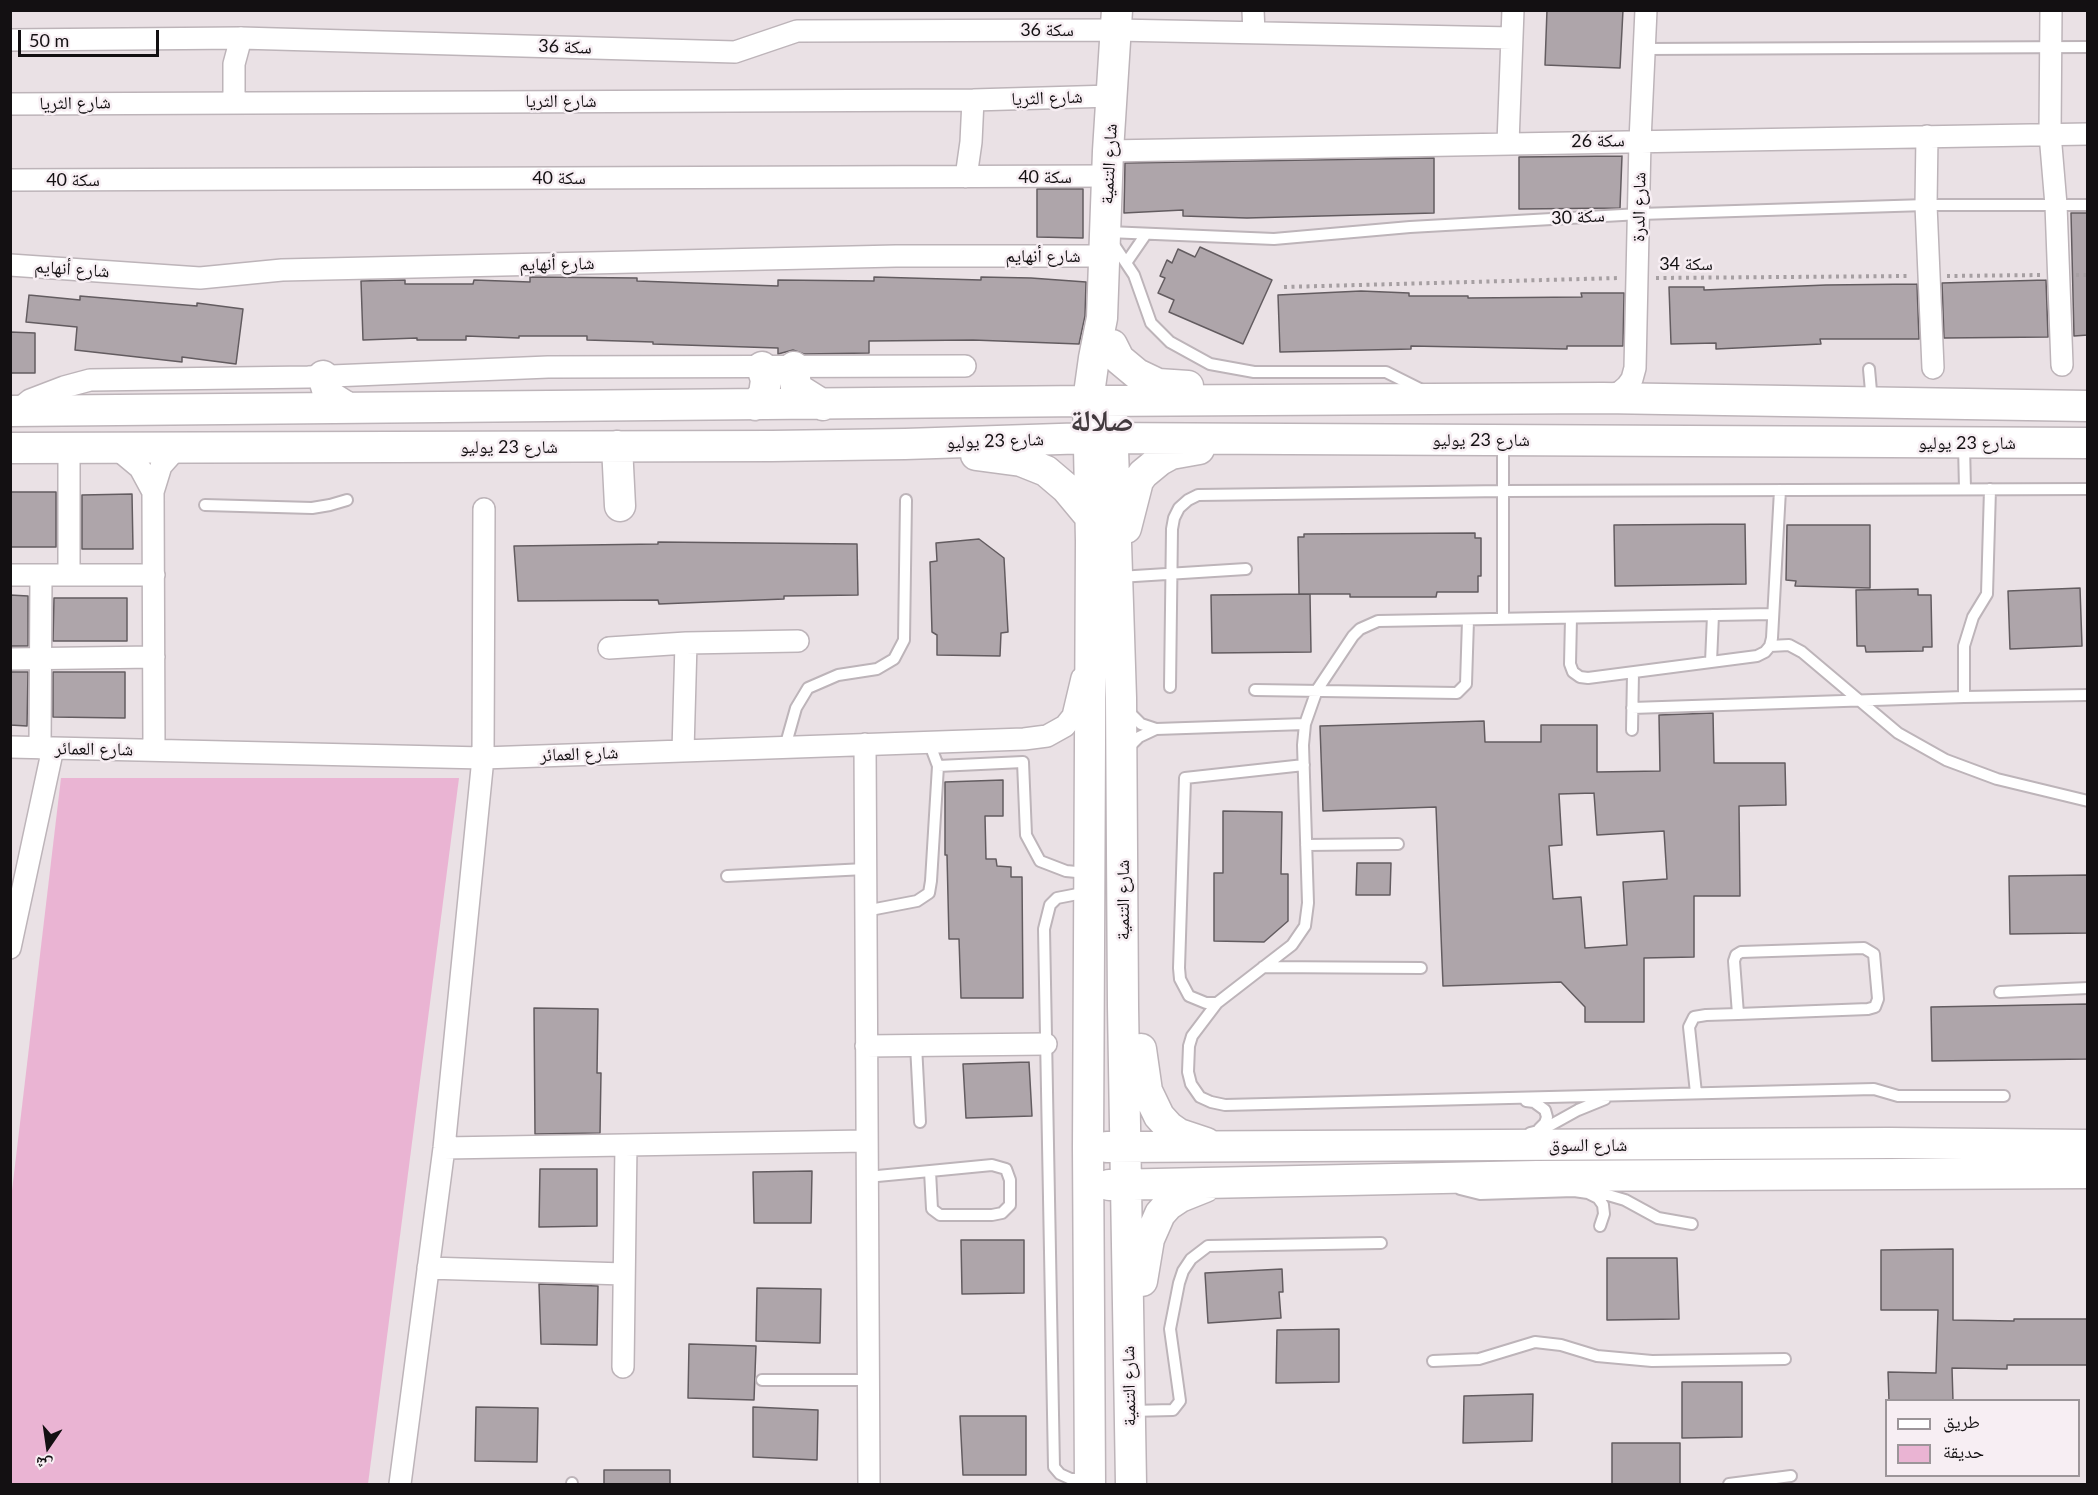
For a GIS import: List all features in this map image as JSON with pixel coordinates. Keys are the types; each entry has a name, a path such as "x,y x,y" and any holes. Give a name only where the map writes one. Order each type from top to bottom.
{"main road":[{"name":"شارع التنمية","path":"1116,20 1108,164 1112,250 1102,340 1100,401 1101,438 1118,564 1131,1485"},
{"path":"948,403 978,392 1032,391 1058,385 1079,375 1102,340 1128,368 1158,384 1231,391 1248,400"},
{"path":"755,405 764,394 766,381 762,367"},
{"path":"794,367 796,388 823,405"},
{"path":"315,377 329,396 348,408"},
{"path":"290,409 309,393 315,377"},
{"name":"شارع 23 يوليو","path":"13,411 1603,398 2088,406"},
{"name":"شارع التنمية","path":"1090,1482 1088,1147 1091,518 1101,438"},
{"name":"شارع 23 يوليو","path":"10,448 905,444 1101,438 2088,443"},
{"path":"1118,564 1138,481 1152,466 1179,451 1239,446 1252,440"},
{"path":"905,444 1022,461 1034,465 1057,479 1091,518"},
{"path":"617,446 620,506"},
{"path":"1124,1006 1143,1055 1147,1091 1159,1116 1179,1134 1220,1147"},
{"name":"شارع السوق","path":"1088,1147 2083,1144"},
{"name":"شارع السوق","path":"1088,1185 1549,1176 2073,1173"},
{"path":"1128,1311 1140,1289 1149,1239 1160,1214 1180,1197 1214,1184"}],"street":[{"path":"1254,10 1254,33"},
{"path":"1508,143 1513,10"},
{"name":"شارع الدرة","path":"1635,368 1646,10"},
{"path":"2052,10 2050,134 2056,205 2062,365"},
{"name":"سكة 36","path":"10,40 241,38 735,52 797,31 1116,20 1254,33 1512,38"},
{"path":"234,102 234,64 241,38"},
{"name":"شارع الثريا","path":"10,104 972,100 1112,96"},
{"path":"966,177 972,100"},
{"name":"سكة 26","path":"1108,164 1508,143 2088,134"},
{"path":"1927,136 1926,205 1934,368"},
{"name":"سكة 40","path":"10,180 966,177 1108,164"},
{"name":"شارع أنهايم","path":"10,265 200,278 306,270 1112,250"},
{"path":"13,411 30,400 90,380 315,377 548,368 965,366"},
{"path":"1603,398 1620,392 1627,386 1635,368"},
{"path":"1635,368 1645,389 1668,399"},
{"path":"69,448 69,575"},
{"path":"116,448 140,468 153,492"},
{"path":"154,750 153,492 161,466 177,448"},
{"path":"400,1485 444,1148 483,758 484,509"},
{"path":"10,575 154,574"},
{"path":"10,948 46,748 40,658 40,575"},
{"path":"609,648 686,643 798,641"},
{"path":"683,751 686,643"},
{"name":"شارع العمائر","path":"10,747 483,758 1024,739 1047,736 1065,726 1073,716 1090,650"},
{"path":"10,658 154,657"},
{"path":"865,744 869,1485"},
{"path":"866,1046 1046,1044"},
{"path":"444,1148 866,1141"},
{"path":"623,1367 626,1145"},
{"path":"428,1268 624,1274"}],"lane":[{"path":"1645,49 2088,47"},
{"name":"سكة 30","path":"1112,250 1146,234 1274,239 1410,227 1640,214 1926,205 2088,205"},
{"path":"1146,234 1112,250 1134,275 1151,323 1170,342 1210,364 1254,372 1386,372 1440,399"},
{"path":"1869,369 1872,402"},
{"path":"1503,440 1503,619"},
{"path":"1964,444 1965,489"},
{"path":"1964,697 1964,646 1973,616 1987,594 1990,489"},
{"path":"1170,687 1174,518 1179,508 1198,495 1504,491 2088,489"},
{"path":"1571,618 1570,664 1573,672 1580,677 1588,678 1711,663 1757,656 1765,652 1770,646 1773,614 1780,490"},
{"path":"205,505 312,508 330,506 346,500"},
{"path":"785,747 796,708 808,688 838,675 877,669 894,659 904,640 906,500"},
{"path":"1118,564 1171,574 1246,569"},
{"path":"1773,614 1378,621 1368,624 1353,636 1317,690 1305,724 1308,903 1305,926 1292,945 1217,1003 1192,1036 1189,1046 1188,1072 1191,1084 1200,1097 1225,1105 1874,1089 1898,1096 2004,1096"},
{"path":"1711,663 1713,615"},
{"path":"1255,690 1457,693 1466,684 1468,620"},
{"path":"1770,646 1789,645 1802,652 1898,733 1946,760 1997,779 2088,801"},
{"path":"1632,730 1633,673"},
{"path":"1632,708 2088,695"},
{"path":"1121,698 1134,718 1156,729"},
{"path":"1122,759 1132,743 1147,732 1156,729 1305,724"},
{"path":"1024,739 1026,835 1040,861 1090,883"},
{"path":"865,910 917,900 929,892 938,765 929,742"},
{"path":"938,765 1023,762"},
{"path":"1217,1003 1206,1003 1189,996 1180,980 1185,778 1304,765"},
{"path":"1306,845 1398,843"},
{"path":"727,876 865,869"},
{"path":"1090,883 1057,898 1050,905 1044,929 1054,1467 1060,1474 1071,1479 1090,1482"},
{"path":"1696,1093 1689,1027 1694,1017 1868,1010 1875,1007 1878,999 1874,954 1864,948 1741,952 1734,961 1738,1014"},
{"path":"1263,967 1421,968"},
{"path":"2000,992 2088,988"},
{"path":"916,1046 920,1122"},
{"path":"1431,1146 1470,1135 1527,1134 1542,1130 1597,1101 1620,1095"},
{"path":"1510,1098 1534,1102 1545,1110 1547,1117 1545,1123 1527,1134"},
{"path":"867,1177 992,1165 1006,1169 1010,1180 1010,1205 1002,1213 992,1215 940,1215 932,1209 930,1171"},
{"path":"2073,1173 2079,1182 2088,1183"},
{"path":"1431,1179 1480,1194 1574,1191 1608,1195 1625,1200 1658,1218 1692,1224"},
{"path":"1588,1193 1598,1198 1603,1205 1604,1214 1600,1226"},
{"path":"1130,1411 1173,1410 1180,1401 1170,1329 1183,1271 1191,1259 1208,1246 1381,1243"},
{"path":"1433,1361 1479,1359 1535,1342 1562,1345 1597,1356 1652,1361 1785,1359"},
{"path":"762,1380 868,1380"},
{"path":"1729,1485 1791,1476"}],"path":[{"name":"سكة 34","path":"1284,286 1638,278 2088,275"}],"green space":[{"path":"61,778 459,778 368,1484 11,1484 11,1199"}],"building":[{"path":"1547,10 1623,10 1620,68 1545,65"},
{"path":"1622,156 1620,208 1519,209 1519,157"},
{"path":"1434,158 1434,213 1247,218 1183,216 1183,210 1124,213 1125,163"},
{"path":"1037,189 1083,189 1083,238 1037,237"},
{"path":"2071,213 2088,213 2088,335 2074,336"},
{"path":"1200,247 1272,280 1243,344 1169,312 1174,300 1158,293 1165,278 1160,276 1167,260 1172,263 1178,249 1195,257"},
{"path":"530,277 637,278 637,281 778,286 778,280 874,281 874,277 981,280 981,277 1031,278 1086,282 1085,316 1079,344 973,340 869,341 869,353 804,354 793,350 778,354 778,348 587,340 587,336 519,336 519,338 466,336 466,340 417,340 417,338 363,340 361,281 405,280 405,284 473,284 474,280 530,282"},
{"path":"2046,280 2048,337 1944,338 1942,283"},
{"path":"1917,284 1919,339 1820,339 1821,344 1716,349 1716,343 1671,344 1669,287 1704,287 1704,290"},
{"path":"1361,291 1409,293 1409,296 1468,296 1468,298 1582,297 1581,293 1624,293 1623,346 1567,346 1567,349 1411,346 1411,349 1280,352 1278,295"},
{"path":"29,295 80,300 80,296 197,306 197,303 243,309 236,364 182,357 182,362 75,350 77,327 26,322"},
{"path":"10,332 35,333 35,373 10,373"},
{"path":"10,492 56,492 56,547 10,547"},
{"path":"132,494 133,549 82,549 82,495"},
{"path":"1745,524 1746,584 1615,586 1614,525"},
{"path":"1787,525 1870,525 1870,588 1795,586 1796,581 1786,580"},
{"path":"1475,533 1475,538 1481,538 1481,576 1478,576 1478,592 1437,592 1436,597 1350,597 1350,594 1299,594 1298,537 1304,537 1304,534"},
{"path":"979,539 1004,558 1008,632 1001,633 1000,656 937,655 937,635 932,632 930,562 937,561 936,543"},
{"path":"658,542 857,544 858,595 784,596 784,599 659,604 658,600 518,601 514,546 658,544"},
{"path":"2080,588 2082,646 2010,649 2008,591"},
{"path":"1918,589 1918,595 1931,595 1932,647 1923,647 1923,651 1866,652 1865,646 1857,646 1856,590"},
{"path":"1310,594 1311,652 1212,653 1211,595"},
{"path":"10,595 28,596 28,646 10,646"},
{"path":"54,598 127,598 127,641 53,641"},
{"path":"10,672 28,672 27,726 10,725"},
{"path":"53,672 125,672 125,718 53,717"},
{"path":"1713,713 1714,763 1785,763 1786,805 1739,806 1740,896 1694,896 1694,957 1644,958 1644,1022 1585,1022 1585,1007 1561,982 1443,986 1436,807 1323,811 1320,726 1484,721 1485,742 1541,742 1541,725 1597,725 1597,772 1660,771 1659,715","holes":["1594,793 1597,835 1664,831 1667,879 1623,882 1627,945 1585,948 1581,897 1553,899 1549,846 1562,845 1559,794"]},
{"path":"1003,780 1003,816 985,816 986,859 996,859 997,866 1011,867 1011,877 1022,877 1023,998 961,998 959,939 949,939 947,855 945,855 945,782"},
{"path":"1223,811 1282,812 1281,874 1288,874 1288,921 1264,942 1214,941 1214,873 1223,873"},
{"path":"1357,863 1391,863 1390,895 1356,895"},
{"path":"2088,875 2088,933 2010,934 2009,876"},
{"path":"2088,1004 2088,1059 1932,1061 1931,1007"},
{"path":"534,1008 598,1009 597,1073 601,1073 600,1133 535,1134"},
{"path":"1029,1062 1032,1116 966,1118 963,1064"},
{"path":"540,1169 597,1169 597,1226 539,1227"},
{"path":"812,1171 811,1223 754,1223 753,1172"},
{"path":"961,1240 1024,1240 1024,1293 962,1294"},
{"path":"1953,1249 1953,1320 2088,1319 2088,1365 2007,1365 2007,1369 1952,1368 1953,1399 1889,1399 1888,1372 1936,1373 1938,1310 1881,1310 1881,1250"},
{"path":"1607,1258 1677,1258 1679,1319 1607,1320"},
{"path":"1282,1269 1283,1292 1279,1292 1281,1318 1208,1323 1205,1273"},
{"path":"539,1284 598,1286 597,1345 541,1344"},
{"path":"757,1288 821,1289 820,1343 756,1341"},
{"path":"1339,1329 1339,1382 1276,1383 1277,1330"},
{"path":"689,1344 756,1346 754,1400 688,1398"},
{"path":"1682,1382 1742,1382 1742,1437 1682,1438"},
{"path":"1533,1394 1532,1441 1463,1443 1464,1396"},
{"path":"476,1407 538,1408 537,1462 475,1461"},
{"path":"753,1407 818,1410 817,1460 753,1457"},
{"path":"960,1416 1026,1416 1026,1475 963,1475"},
{"path":"1612,1443 1680,1443 1680,1485 1612,1485"},
{"path":"604,1470 670,1470 670,1485 604,1485"}],"district":[{"name":"صلالة","path":"1102,421"}]}
